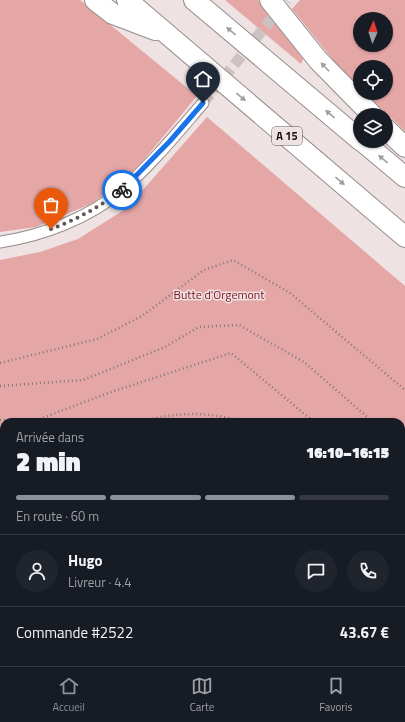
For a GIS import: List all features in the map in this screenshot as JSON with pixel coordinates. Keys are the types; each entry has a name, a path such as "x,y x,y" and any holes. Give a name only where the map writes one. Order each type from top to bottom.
{"highway":[{"path":"95,0 113,14 168,35"},
{"name":"A 15","path":"127,0 405,237"},
{"path":"194,0 353,133"},
{"path":"270,0 318,60 365,108"},
{"path":"393,136 405,147"},
{"path":"371,148 405,177"}],"street":[{"path":"0,242 64,224 121,191 170,141 203,103"}],"path":[{"path":"0,363 97,339 142,316 204,270 233,260 290,293 405,390"},
{"path":"0,386 83,380 165,347 199,327 239,326 304,362 368,418"},
{"path":"42,418 108,393 231,353 309,418"},
{"path":"154,418 166,415 200,413 229,418"}],"green space":[{"path":"0,0 80,0 197,96 138,167 93,203 36,227 0,232"},
{"path":"225,0 258,0 303,59 301,64"},
{"path":"300,0 405,0 405,131 393,120 393,108 381,108 372,100 393,100 393,60 353,60 353,82 338,66 292,9"},
{"name":"Butte d'Orgemont","path":"207,117 405,286 405,418 0,418 0,260 40,252 78,239 127,208"}],"tunnel":[{"path":"203,103 287,0"}],"way so far":[{"path":"51,229 93,209 122,190"}],"route":[{"path":"122,190 143,170 203,103"}]}
